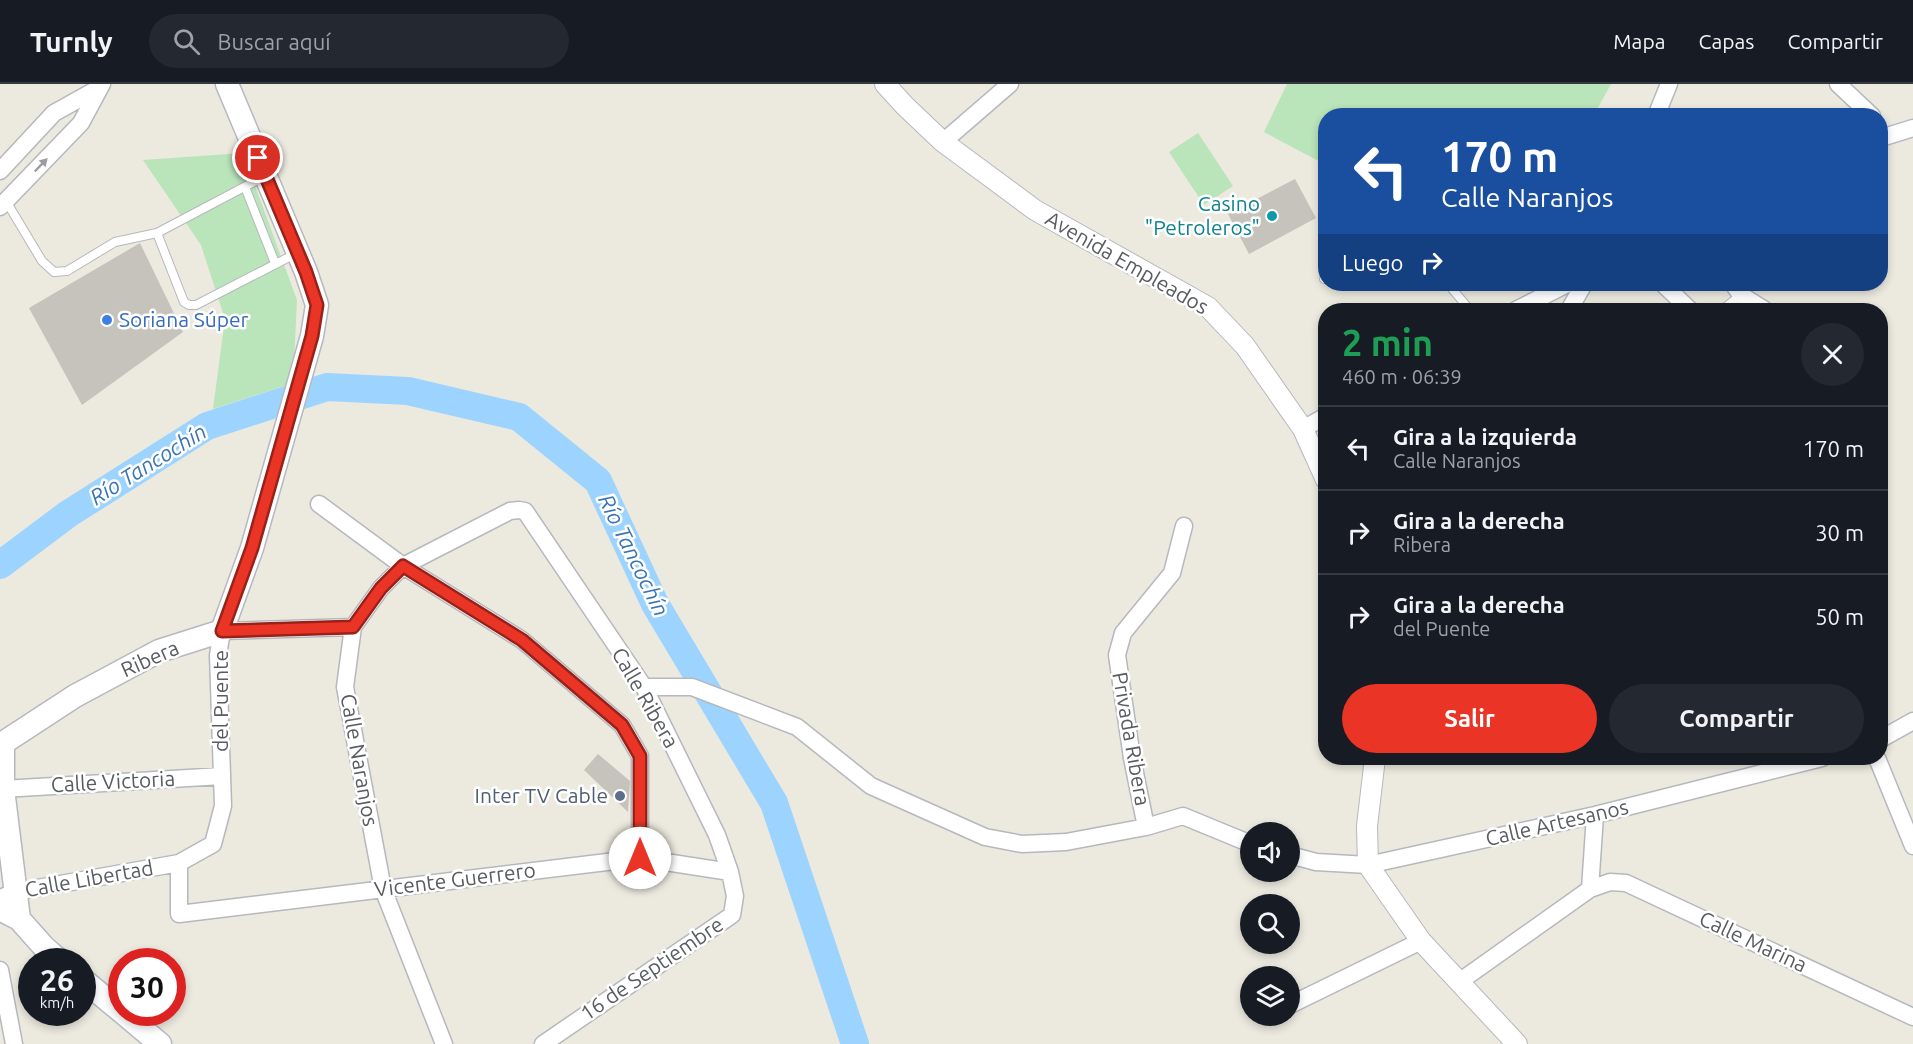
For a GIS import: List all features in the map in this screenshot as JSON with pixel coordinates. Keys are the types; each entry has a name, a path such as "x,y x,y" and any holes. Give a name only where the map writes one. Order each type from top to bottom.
{"main road":[{"name":"del Puente","path":"222,631 252,548 312,336 317,305 298,252 227,84"},
{"name":"Ribera","path":"2,744 75,696 159,651 222,631"},
{"path":"2,744 9,914 45,948"},
{"path":"96,991 108,1000"},
{"path":"139,1026 160,1044"}],"street":[{"name":"Avenida Empleados","path":"885,84 943,142 1035,210 1208,307 1245,346 1304,429 1318,461"},
{"path":"943,142 1010,84"},
{"path":"1659,108 1669,84"},
{"path":"1838,84 1864,108"},
{"path":"0,171 54,113 101,86"},
{"path":"2,201 81,123 101,86"},
{"path":"1888,132 1913,128"},
{"path":"1530,303 1553,291"},
{"path":"1670,291 1683,303"},
{"path":"1740,291 1756,303"},
{"path":"1304,429 1318,421"},
{"path":"319,504 403,566 522,640 622,725 640,756 640,858"},
{"name":"Calle Naranjos","path":"444,1044 383,889 345,687 353,627 381,588 403,566 510,511"},
{"name":"Calle Ribera","path":"510,511 525,511 644,687 717,835 730,872 735,896 732,915"},
{"name":"Privada Ribera","path":"1146,827 1132,758 1117,655 1123,633 1172,573 1184,526"},
{"name":"Ribera","path":"222,631 353,627"},
{"name":"del Puente","path":"178,863 213,844 223,806 218,655 222,631"},
{"path":"644,687 693,687 797,727 871,786 985,837 1022,844 1066,842 1146,827 1183,816 1240,839"},
{"path":"1888,735 1913,722"},
{"path":"1374,765 1367,826 1368,865 1421,941 1517,1044"},
{"name":"Calle Artesanos","path":"1300,858 1316,862 1368,865 1595,815 1794,765"},
{"path":"1880,765 1913,846"},
{"name":"Calle Victoria","path":"3,789 222,776"},
{"path":"1590,889 1595,815"},
{"name":"Vicente Guerrero","path":"178,863 179,914 640,858 730,872"},
{"name":"Calle Libertad","path":"8,895 178,863"},
{"name":"Calle Marina","path":"1459,982 1590,889 1610,882 1626,884 1913,1017"},
{"name":"16 de Septiembre","path":"543,1044 732,915"},
{"path":"1300,1000 1421,941"},
{"path":"0,970 9,1042"}],"lane":[{"path":"2,201 42,261 54,272 67,271 115,242 157,233 266,176"},
{"path":"245,187 275,263"},
{"path":"157,233 184,302 189,305 196,305 298,252"},
{"path":"1456,291 1465,303"}],"green space":[{"path":"1287,84 1611,84 1598,108 1318,108 1318,161 1264,132"},
{"path":"1198,133 1233,186 1204,205 1169,152"},
{"path":"243,153 297,300 293,383 213,409 225,319 201,245 143,160"}],"building":[{"name":"Casino \"Petroleros\"","path":"1295,179 1316,218 1249,254 1228,214"},
{"name":"Soriana Súper","path":"140,243 183,332 82,405 29,308"},
{"name":"Inter TV Cable","path":"598,754 630,781 628,812 584,770"}],"waterway":[{"name":"Río Tancochín","path":"0,565 68,514 207,426 327,387 408,391 519,417 598,481 655,604 774,803 855,1044"}],"place":[{"name":"Casino \"Petroleros\"","path":"1272,216"},
{"name":"Soriana Súper","path":"107,320"},
{"name":"Inter TV Cable","path":"620,796"}],"route":[{"path":"258,158 306,272 317,305 312,336 252,548 222,631 353,627 381,588 403,566 522,640 622,725 640,756 640,858"}]}
